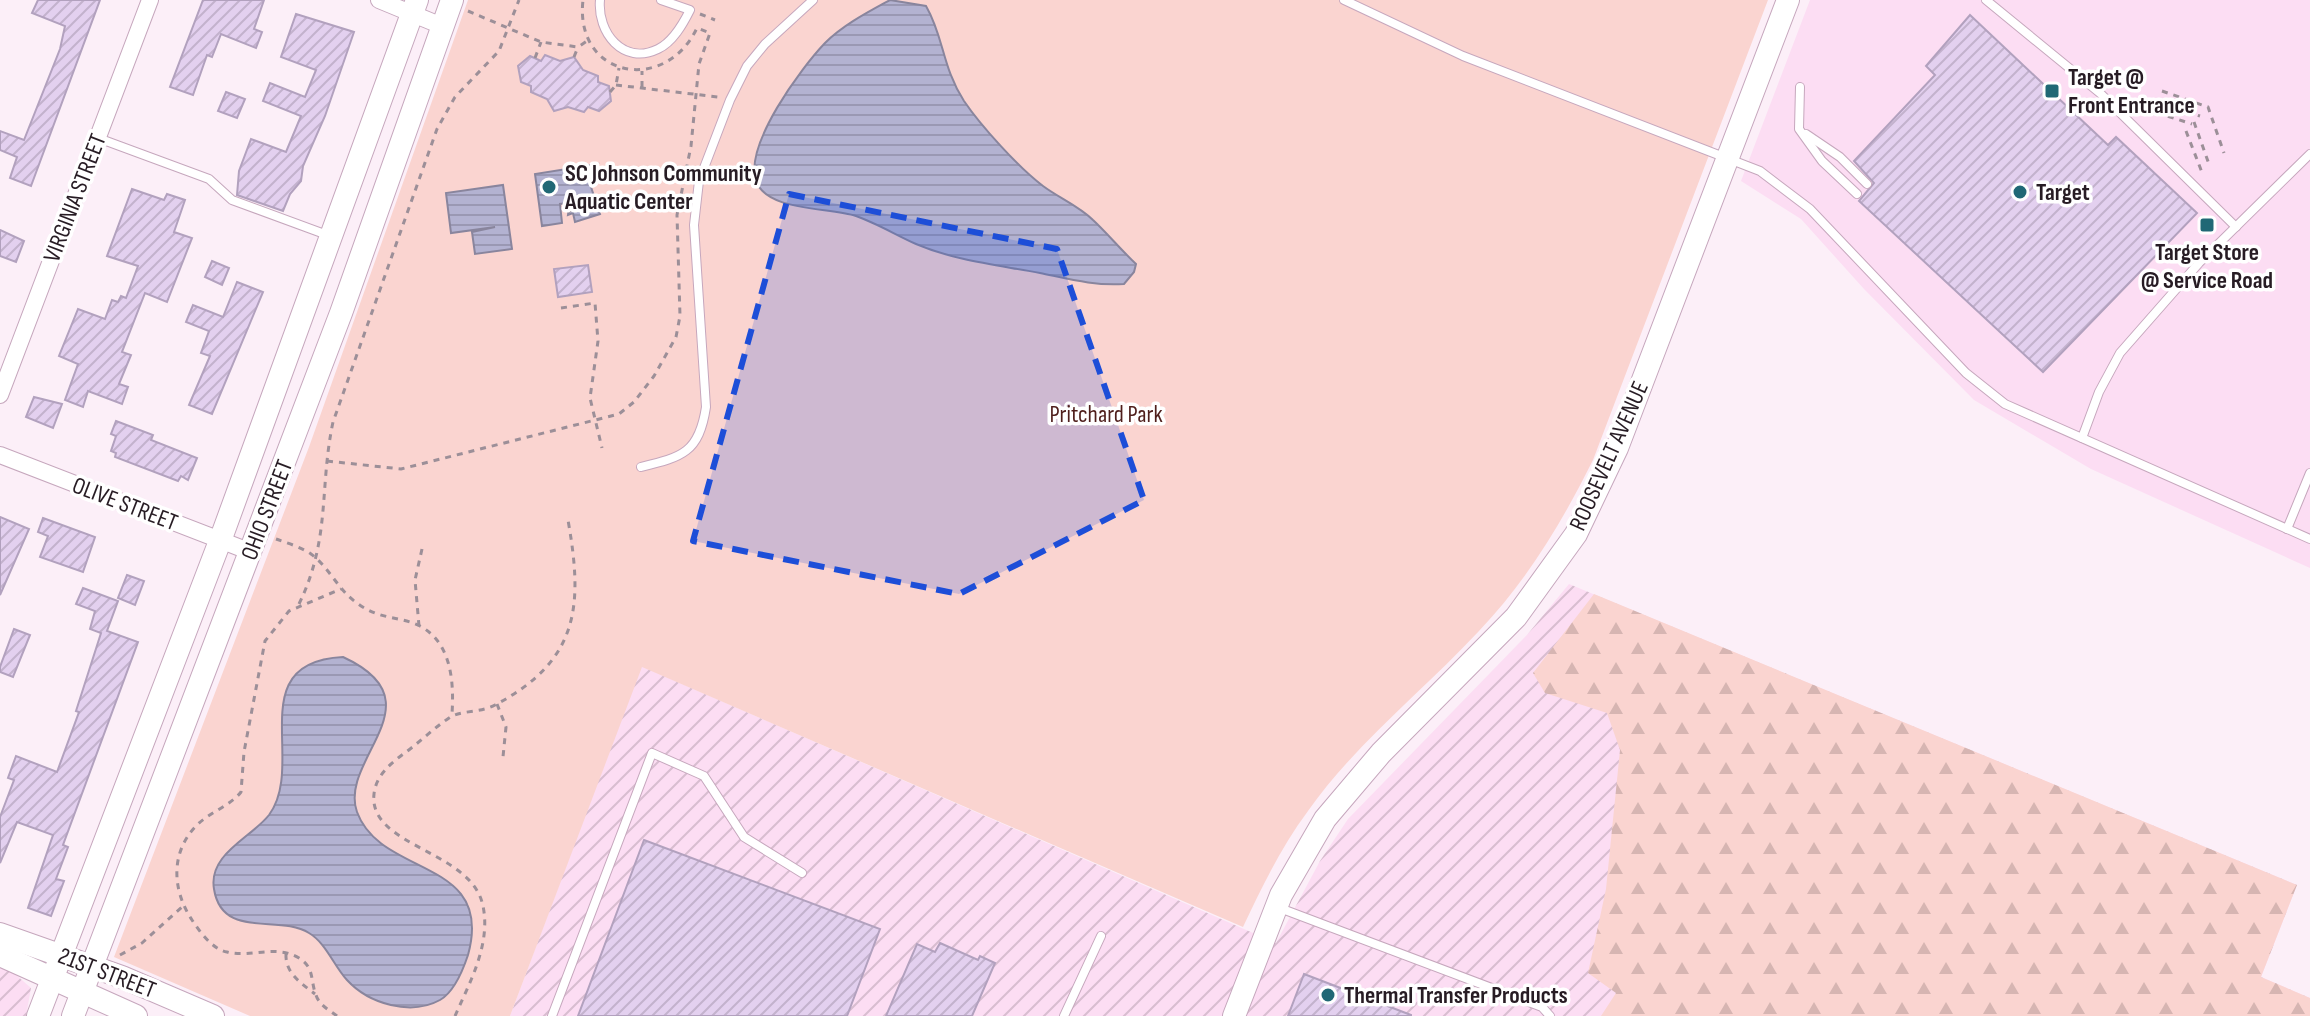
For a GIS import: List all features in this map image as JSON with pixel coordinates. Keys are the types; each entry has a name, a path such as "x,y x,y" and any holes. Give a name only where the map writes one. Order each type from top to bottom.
{"street":[{"name":"VIRGINIA STREET","path":"0,395 150,0"},
{"path":"379,0 415,6 442,26"},
{"name":"ROOSEVELT AVENUE","path":"1234,1016 1276,906 1302,856 1352,785 1516,617 1576,534 1617,448 1788,0"},
{"name":"OHIO STREET","path":"73,1016 341,313 442,26 458,5"},
{"name":"OHIO STREET","path":"38,1016 220,541 415,6"},
{"name":"OLIVE STREET","path":"0,455 251,552"},
{"name":"21ST STREET","path":"0,934 92,966 213,1016"},
{"name":"21ST STREET","path":"0,955 136,1016"}],"lane":[{"path":"600,0 601,23 608,38 616,45 640,53 658,50 670,41 690,10 661,0"},
{"path":"641,467 679,457 698,439 703,427 706,407 694,225 699,181 730,100 747,66 765,44 813,0"},
{"path":"1344,0 1463,56 1760,171 1810,209 1987,391 2026,415 2310,539"},
{"path":"1986,0 2101,94 2236,227"},
{"path":"1800,87 1799,129 1822,161 1857,194"},
{"path":"1799,129 1840,157 1867,184"},
{"path":"98,137 209,179 232,200 331,237"},
{"path":"2082,438 2099,392 2120,353 2236,227 2310,154"},
{"path":"2287,529 2310,473"},
{"path":"552,1016 652,753 704,776 744,837 802,873"},
{"path":"1276,906 1542,1007 1550,1016"},
{"path":"1064,1016 1101,936"}],"path":[{"path":"299,604 324,530 327,461 342,395 437,129 455,97 499,51 519,0"},
{"path":"327,461 401,469 619,414 634,402 676,337 680,316 677,215 698,93 699,64 710,33 697,28 688,47 675,59 642,70 619,68 605,61 587,41 583,0"},
{"path":"458,5 508,30 541,42 578,47"},
{"path":"574,57 578,47 587,41"},
{"path":"535,58 541,42"},
{"path":"610,92 616,85 619,68"},
{"path":"642,70 642,87"},
{"path":"616,85 698,93 730,100"},
{"path":"2162,91 2208,107 2224,153"},
{"path":"2152,101 2200,116"},
{"path":"2145,109 2193,123 2210,167"},
{"path":"2186,131 2203,175"},
{"path":"561,308 595,303 598,341 590,398 602,448"},
{"path":"455,1016 473,979 480,954 483,933 480,898 468,879 449,862 388,827 376,813 374,789 385,770 451,715 473,714 497,704 551,660 572,623 577,569 568,520"},
{"path":"273,538 316,559 341,589 370,612 419,626 442,649 448,661 451,715"},
{"path":"419,626 415,580 422,549"},
{"path":"315,994 312,972 306,963 286,953 223,952 206,937 183,906 176,877 181,849 198,824 241,792 244,752 265,641 278,620 299,604 328,597 341,589"},
{"path":"497,704 506,727 503,757"},
{"path":"120,955 142,943 183,906"},
{"path":"286,953 286,963 293,975 337,1016"}],"highlighted area":[{"path":"789,194 1057,249 1144,500 959,594 693,541"}],"shaded area":[{"path":"1810,0 2310,0 2310,568 2091,469 1974,400 1864,289 1801,219 1741,181"},
{"path":"1569,584 2297,885 2261,977 2310,998 2310,1016 510,1016 641,666 1276,943 1320,861 1348,819 1527,635"},
{"path":"0,968 14,973 31,988 26,1016 0,1016"}],"green space":[{"name":"Pritchard Park","path":"468,0 1768,0 1593,460 1569,506 1528,571 1497,611 1368,740 1327,786 1281,853 1243,927 642,667 510,1016 250,1016 114,957 309,447"},
{"path":"1594,594 2297,885 2261,977 2310,998 2310,1016 1601,1016 1616,993 1588,973 1606,889 1620,750 1607,713 1545,693 1533,673"}],"water":[{"path":"890,0 926,6 951,76 964,101 1023,169 1087,215 1136,264 1134,272 1124,284 1082,282 962,259 916,244 856,216 800,207 762,191 756,181 758,148 789,88 832,36"},
{"path":"598,164 591,187 600,214 575,222 573,213 568,215 570,203 560,204 562,223 542,226 535,174"},
{"path":"503,185 512,249 475,254 472,232 495,227 451,233 446,193"},
{"path":"343,657 371,674 384,693 385,712 380,732 355,792 357,812 370,833 388,848 451,884 465,901 472,923 468,955 457,980 450,992 429,1005 404,1007 367,996 347,980 309,933 228,915 219,905 214,889 214,877 224,856 269,815 279,794 282,719 285,696 294,677 312,663"}],"building":[{"path":"38,0 100,0 31,186 10,178 17,157 0,150 0,131 24,140 60,49 65,26 32,13"},
{"path":"203,0 264,0 254,29 262,32 256,48 221,34 212,57 207,55 193,95 170,87"},
{"path":"296,14 354,32 325,116 303,166 301,181 290,194 283,211 237,195 239,171 251,139 286,152 301,116 263,101 270,83 305,97 316,70 281,57"},
{"name":"Target","path":"1970,15 2108,145 2116,137 2197,213 2043,372 1859,201 1874,183 1854,161 1935,75 1926,66"},
{"path":"545,55 560,61 574,57 583,70 598,76 598,82 609,86 611,101 599,111 588,107 584,112 568,107 554,111 547,99 531,92 531,86 521,82 518,66 530,56 541,61"},
{"path":"226,92 245,99 237,118 218,111"},
{"path":"132,189 164,200 167,194 185,200 174,232 192,238 167,302 145,293 122,352 131,355 119,384 128,387 122,404 88,391 83,407 65,400 78,364 59,356 78,309 105,319 112,300 118,302 121,296 126,298 138,266 107,256"},
{"path":"0,230 24,241 16,262 0,256"},
{"path":"212,261 229,268 222,285 205,277"},
{"path":"588,265 592,292 558,297 554,269"},
{"path":"237,282 263,292 212,414 189,405 210,356 201,353 209,331 186,322 193,305 223,317"},
{"path":"34,397 62,404 53,428 26,417"},
{"path":"116,421 153,435 151,440 197,458 188,480 181,476 178,481 115,457 116,453 111,451 116,436 111,434"},
{"path":"0,517 29,529 0,595"},
{"path":"43,518 95,537 83,572 40,557 48,536 38,532"},
{"path":"127,575 144,581 135,605 118,598"},
{"path":"83,588 118,601 107,631 138,642 63,845 68,847 56,879 64,881 51,916 28,908 53,835 17,822 0,863 0,817 14,780 8,778 16,756 57,772 79,712 76,711 101,633 90,629 95,611 76,604"},
{"path":"14,629 30,635 13,677 0,672 0,667"},
{"path":"644,840 880,929 847,1016 578,1016"},
{"path":"940,943 978,960 980,956 995,963 972,1016 886,1016 917,944 935,952"},
{"name":"Thermal Transfer Products","path":"1304,974 1411,1015 1411,1016 1288,1016"}],"place":[{"name":"Target @ Front Entrance","path":"2052,91"},
{"name":"SC Johnson Community Aquatic Center","path":"549,187"},
{"name":"Target","path":"2020,192"},
{"name":"Target Store @ Service Road","path":"2207,225"},
{"name":"Thermal Transfer Products","path":"1328,995"}]}
